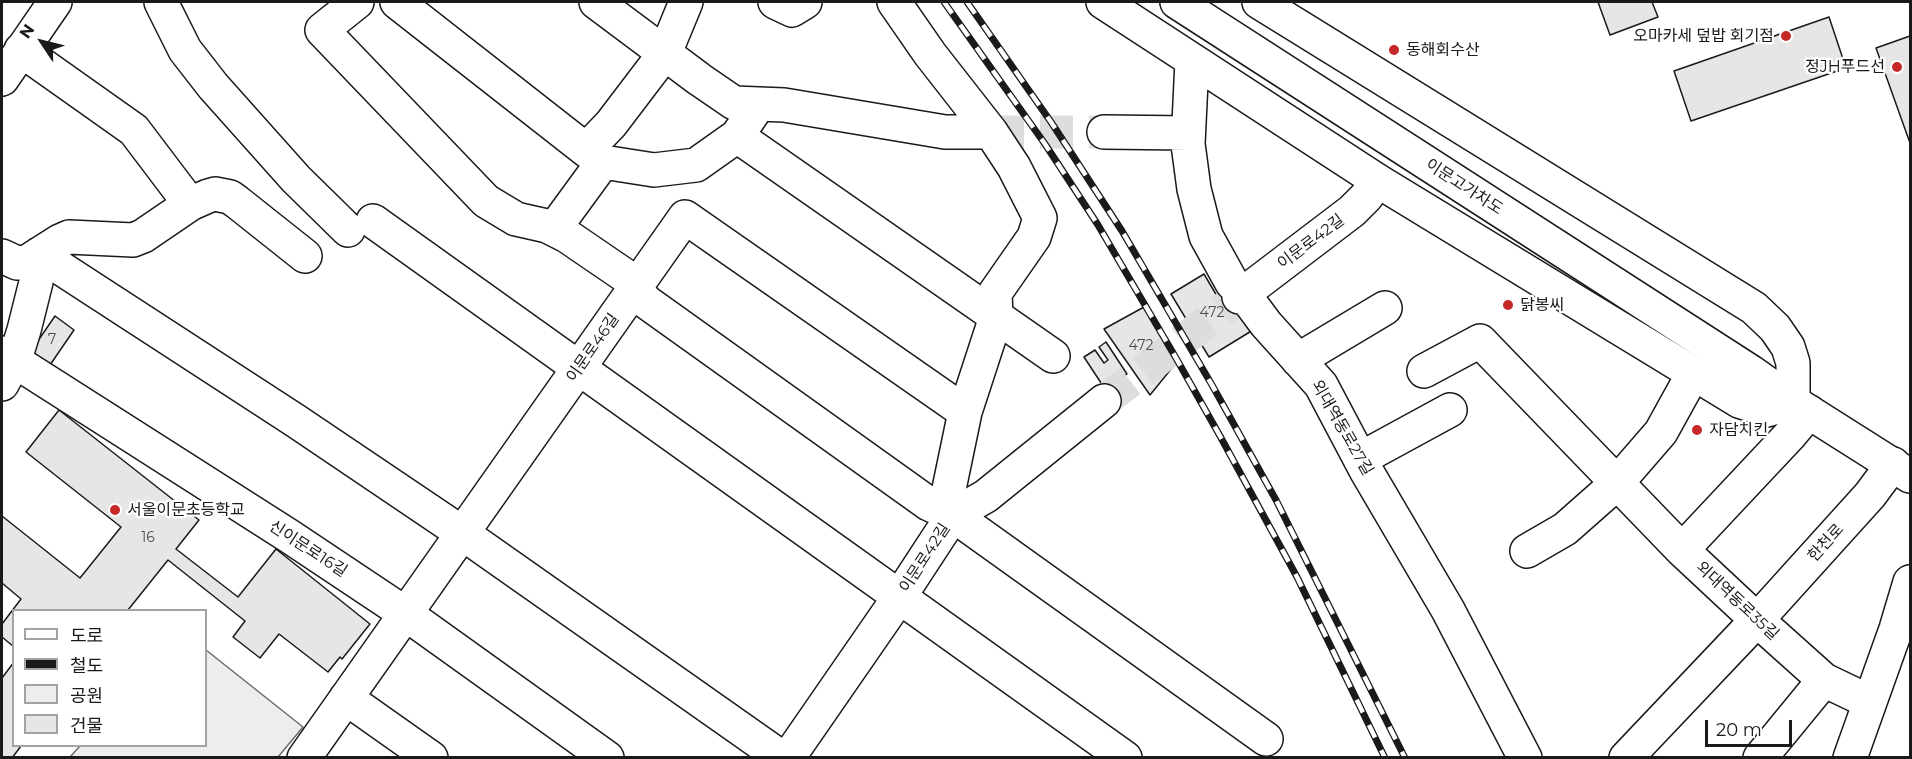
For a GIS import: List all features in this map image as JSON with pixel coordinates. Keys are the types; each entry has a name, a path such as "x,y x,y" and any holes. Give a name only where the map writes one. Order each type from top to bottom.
{"street":[{"path":"2,79 56,2"},
{"path":"161,2 185,50 213,86 296,179 361,226 578,368 1125,758"},
{"path":"357,2 322,30 486,201 516,219 547,226 567,236 630,279 645,301 929,504 953,515 1266,739"},
{"path":"396,2 594,156 654,170 696,165 737,136 759,104"},
{"path":"596,2 699,80 734,103 784,105 945,132 991,132"},
{"path":"554,229 611,124 665,53 686,2"},
{"path":"775,2 792,10 805,2"},
{"path":"894,2 930,54 991,132 1014,167 1040,218 1034,237 995,293 996,317 965,412 948,489 953,515"},
{"path":"1103,2 1378,182 1694,374 1749,405 1767,410 1801,407"},
{"name":"이문고가차도","path":"1177,2 1750,372"},
{"path":"1259,2 1754,308 1775,328 1788,347 1801,407 1790,435 1682,550"},
{"path":"21,50 134,130 190,204"},
{"name":"외대역동로27길","path":"1192,61 1188,144 1194,189 1206,236 1241,295 1321,385 1360,459 1448,610 1525,758"},
{"path":"1104,132 1188,133"},
{"path":"737,136 1053,356"},
{"name":"이문로42길","path":"1241,295 1353,211 1378,182"},
{"path":"2,256 17,263 27,262 69,237 123,240 139,238 190,204 215,194 230,197 304,256"},
{"name":"이문로46길","path":"304,758 684,217 965,412"},
{"path":"6,366 29,311 36,282 39,254"},
{"path":"39,254 286,414 462,533 782,758"},
{"path":"1298,360 1385,308"},
{"name":"외대역동로35길","path":"1424,371 1480,341 1616,484 1757,620 1824,680 1870,702"},
{"name":"신이문로16길","path":"6,366 289,536 406,614 607,758"},
{"name":"한천로","path":"1750,372 1902,470 1870,495 1757,620"},
{"path":"1527,551 1565,529 1616,484 1661,432 1694,374"},
{"name":"이문로42길","path":"788,758 953,515 986,496 1104,401"},
{"path":"1360,459 1450,410"},
{"path":"1850,758 1911,582"},
{"path":"1626,758 1757,620"},
{"path":"1760,758 1824,680"},
{"path":"346,698 431,758"}],"green space":[{"path":"207,651 303,727 278,757 70,757 79,747 207,747"}],"building":[{"path":"1598,2 1652,2 1658,17 1610,35"},
{"path":"1829,17 1846,68 1691,121 1674,71"},
{"path":"1910,36 1910,143 1876,48"},
{"path":"1204,274 1217,296 1228,290 1253,330 1209,357 1171,294"},
{"path":"1144,307 1176,363 1150,395 1104,329"},
{"path":"55,316 74,330 50,365 31,351"},
{"path":"1106,342 1127,374 1105,389 1084,357 1095,350 1104,363 1108,360 1099,347"},
{"path":"59,410 199,520 176,549 238,597 276,549 370,624 342,659 340,657 328,672 279,634 260,658 233,637 245,621 168,560 129,609 13,609 21,599 2,583 2,516 80,578 121,527 26,452"},
{"path":"12,611 12,645 2,637 2,624"},
{"path":"12,665 12,747 20,747 12,758 2,758 2,678"}],"tunnel":[{"path":"991,132 1104,132"},
{"path":"1104,401 1239,297"}],"railway":[{"path":"944,2 1045,144 1098,225 1176,358 1297,577 1385,758"},
{"path":"967,2 1051,122 1122,231 1212,385 1276,500 1405,758"}],"place":[{"name":"오마카세 덮밥 회기점","path":"1786,36"},
{"name":"동해회수산","path":"1394,50"},
{"name":"정JH푸드선","path":"1897,67"},
{"name":"닭봉씨","path":"1508,305"},
{"name":"자담치킨","path":"1697,430"},
{"name":"서울이문초등학교","path":"115,510"}]}
